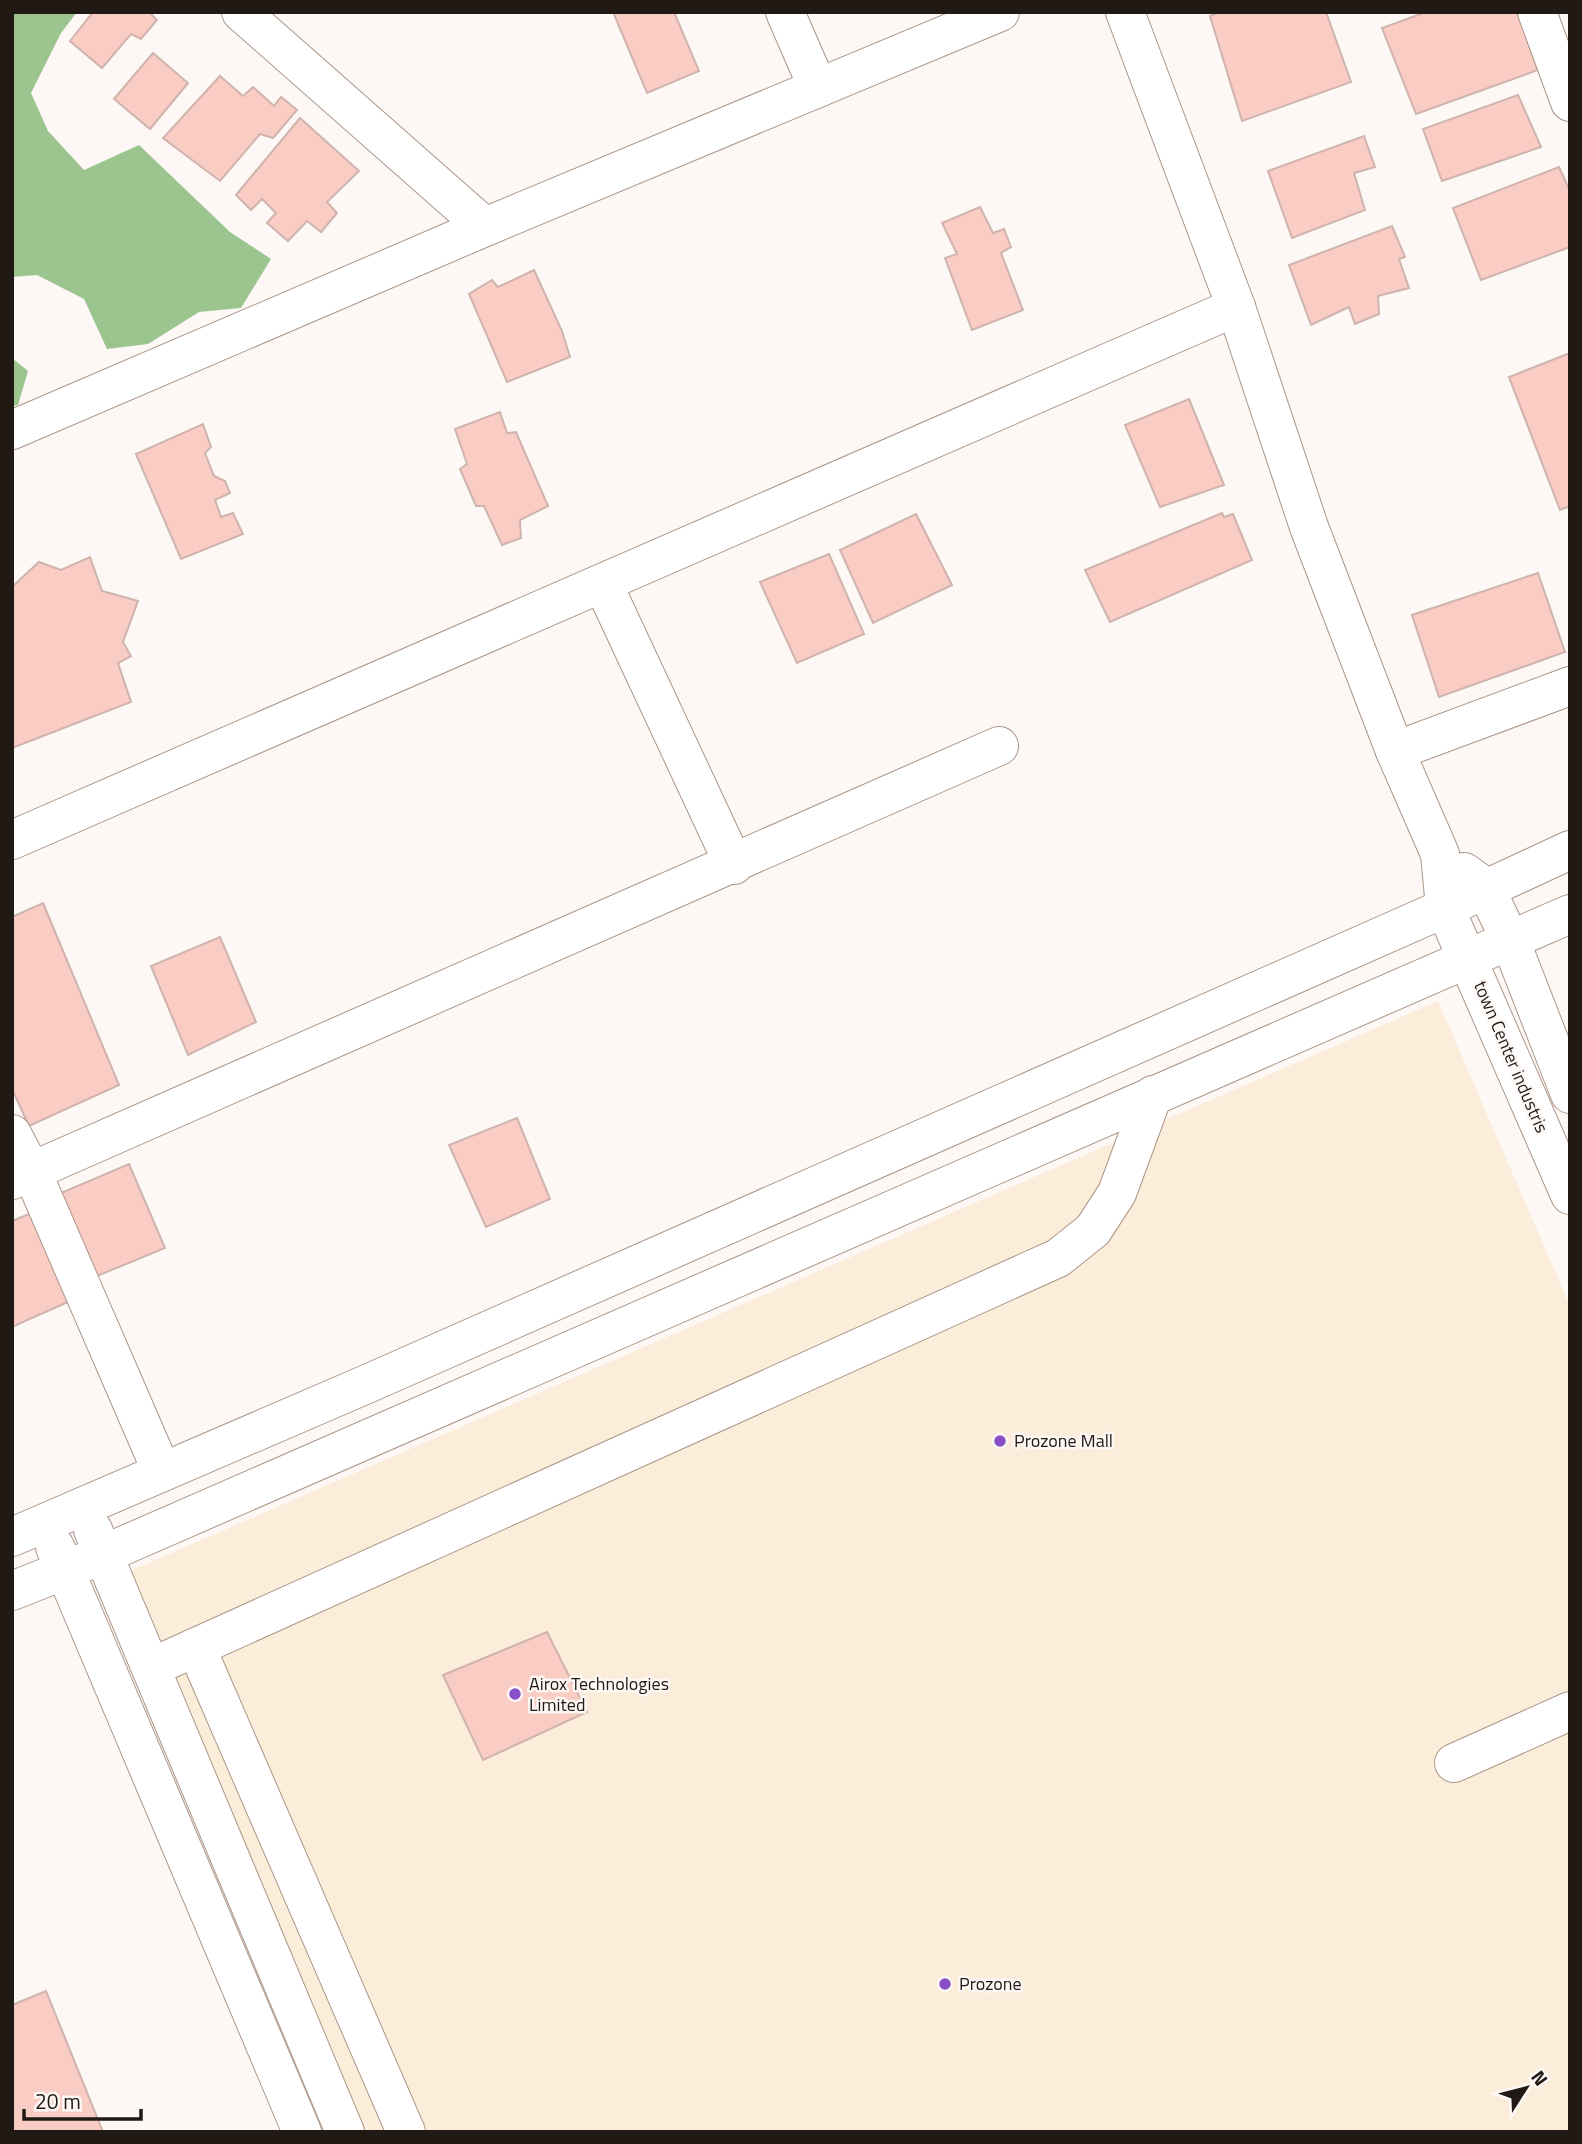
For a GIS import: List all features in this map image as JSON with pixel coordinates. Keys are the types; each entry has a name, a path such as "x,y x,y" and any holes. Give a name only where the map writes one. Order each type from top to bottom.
{"street":[{"path":"241,12 485,227"},
{"path":"785,12 818,89"},
{"path":"12,430 485,227 1000,12"},
{"path":"1125,12 1236,307 1309,527 1395,751 1440,854 1485,887 1510,940 1570,1094"},
{"path":"1537,12 1570,102"},
{"path":"12,839 1236,307"},
{"path":"603,584 734,864"},
{"path":"1395,751 1570,686"},
{"path":"22,1176 999,746"},
{"path":"302,2132 64,1570 29,1530 1445,908 1485,887 1570,850"},
{"name":"town Center industris","path":"1440,854 1445,908 1569,1192"},
{"path":"12,1591 102,1555 1570,914"},
{"path":"152,1667 1058,1258 1093,1230 1117,1193 1153,1095"},
{"path":"12,1134 22,1176 162,1472"},
{"path":"83,1506 345,2132"},
{"path":"196,1647 406,2132"},
{"path":"1454,1763 1570,1711"}],"shaded area":[{"name":"Prozone Mall","path":"1438,1001 1570,1306 1570,2132 357,2132 121,1575"}],"green space":[{"path":"12,12 77,12 61,33 31,93 48,131 84,170 139,145 230,232 271,259 241,308 199,312 148,344 107,349 84,299 37,275 12,277"},
{"path":"12,358 28,371 18,405 12,406"}],"building":[{"path":"93,12 149,12 157,20 141,39 131,34 102,68 70,41"},
{"path":"613,12 674,12 699,71 647,93"},
{"path":"1220,12 1326,12 1351,82 1242,121 1210,16"},
{"path":"1426,12 1517,12 1538,70 1416,114 1382,28"},
{"path":"153,53 188,83 150,129 114,99"},
{"path":"220,76 243,96 253,87 274,106 281,97 297,110 273,138 260,134 220,181 163,138"},
{"path":"1518,95 1541,147 1442,181 1423,129"},
{"path":"300,118 359,171 327,202 337,213 321,232 307,221 288,241 267,223 276,213 262,199 251,210 236,195"},
{"path":"1364,136 1375,167 1354,173 1365,210 1292,238 1268,171"},
{"path":"1559,167 1570,191 1570,247 1481,280 1453,208"},
{"path":"980,207 993,233 1004,229 1011,247 1001,253 1023,310 972,330 945,258 957,254 942,223"},
{"path":"1392,226 1405,257 1399,259 1409,288 1378,296 1379,314 1355,324 1349,307 1311,325 1289,265"},
{"path":"534,270 562,331 570,357 507,382 469,294 492,280 498,287"},
{"path":"1570,353 1570,506 1560,510 1509,377"},
{"path":"1189,399 1224,485 1160,507 1125,425"},
{"path":"500,412 507,433 516,432 548,506 520,520 521,538 502,545 484,506 476,506 460,469 467,464 455,429"},
{"path":"203,424 211,447 205,453 214,476 225,481 230,493 215,500 221,517 233,513 243,534 181,559 136,454"},
{"path":"1222,513 1224,517 1233,514 1252,560 1110,622 1085,570"},
{"path":"916,514 952,585 873,623 840,550"},
{"path":"829,554 864,634 797,663 760,582"},
{"path":"90,557 102,591 138,601 123,642 131,656 118,663 131,702 12,748 12,587 39,562 61,570"},
{"path":"1538,573 1565,652 1439,697 1412,615"},
{"path":"43,903 119,1085 29,1126 12,1089 12,917"},
{"path":"220,937 256,1022 188,1055 151,966"},
{"path":"517,1118 550,1199 486,1227 449,1145"},
{"path":"129,1164 165,1248 97,1276 61,1193"},
{"path":"39,1210 77,1298 12,1327 12,1221"},
{"name":"Airox Technologies Limited","path":"547,1632 587,1712 483,1760 443,1675"},
{"path":"46,1991 103,2132 12,2132 12,2005"}],"place":[{"name":"Prozone Mall","path":"1000,1441"},
{"name":"Airox Technologies Limited","path":"515,1694"},
{"name":"Prozone","path":"945,1984"}]}
